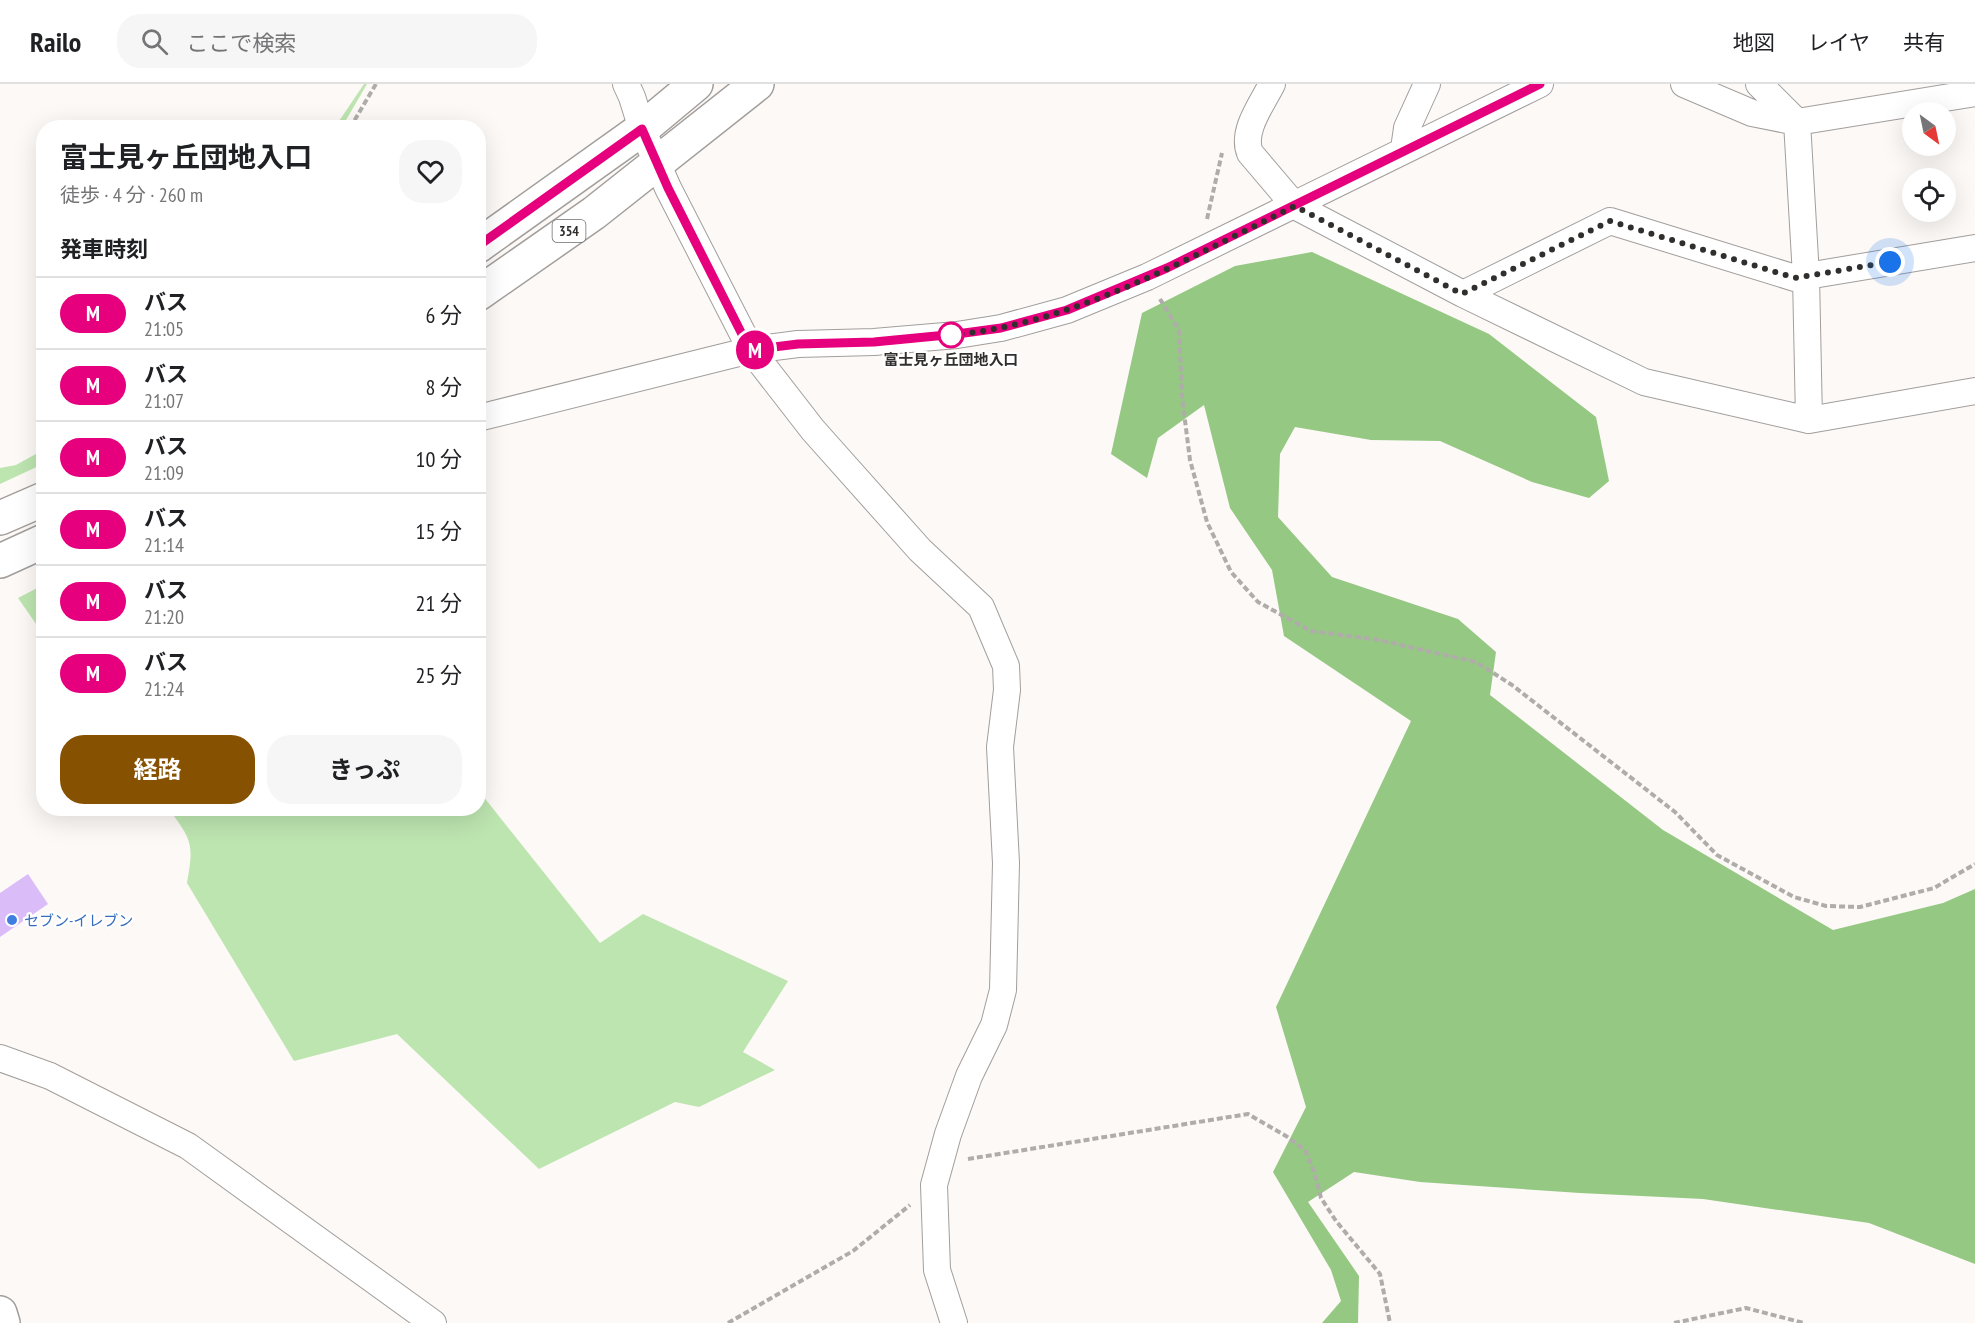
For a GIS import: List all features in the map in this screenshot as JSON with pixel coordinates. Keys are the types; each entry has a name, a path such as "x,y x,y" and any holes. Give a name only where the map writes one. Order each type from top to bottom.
{"main road":[{"name":"354","path":"486,240 642,129 696,84"},
{"name":"354","path":"486,288 594,213 757,84"},
{"path":"0,518 36,502"},
{"path":"0,561 36,545"},
{"path":"0,1313 3,1323"}],"street":[{"path":"626,84 642,129 658,164 750,350 813,430 920,550 981,607 1006,666 1007,690 1000,747 1006,862 1003,990 994,1025 969,1076 937,1175 937,1270 954,1323"},
{"path":"1272,84 1248,134 1247,144 1250,153 1295,206 1462,294 1644,382 1809,420 1975,391"},
{"path":"1404,149 1407,128 1427,84"},
{"path":"486,416 750,350 798,344 921,338 1001,328 1067,310 1147,278 1295,206 1404,149 1540,84"},
{"path":"1684,84 1752,113 1797,122 1916,93 1975,93"},
{"path":"1759,84 1797,122 1806,276 1809,420"},
{"path":"1462,294 1610,221 1795,278 1975,248"},
{"path":"0,1058 50,1076 188,1146 433,1323"}],"path":[{"path":"355,120 376,84"},
{"path":"1206,249 1205,228 1222,148"},
{"path":"1147,278 1179,330 1182,397 1190,460 1207,522 1232,572 1258,602 1311,631 1379,640 1476,662 1512,684 1675,812 1717,855 1794,897 1826,906 1860,907 1934,888 1975,864"},
{"path":"728,1323 854,1251 937,1175 1248,1114 1305,1150 1315,1174 1321,1198 1336,1221 1380,1274 1390,1323"},
{"path":"1674,1323 1746,1308 1804,1323"}],"green space":[{"path":"364,84 367,84 346,120 340,120"},
{"path":"1312,252 1489,334 1596,417 1609,481 1589,498 1532,482 1440,441 1371,440 1295,427 1280,454 1278,517 1332,577 1458,619 1496,652 1490,695 1663,830 1833,930 1943,903 1975,889 1975,1264 1869,1223 1703,1199 1420,1182 1354,1172 1308,1202 1359,1276 1358,1323 1322,1323 1341,1301 1331,1270 1273,1172 1306,1107 1276,1007 1411,721 1284,636 1272,570 1230,508 1204,405 1158,438 1147,478 1111,454 1142,313 1235,266"},
{"path":"36,454 36,467 0,484 0,468 16,465"},
{"path":"36,589 36,624 18,598"},
{"path":"486,800 600,943 643,914 788,981 743,1052 775,1070 699,1107 675,1102 539,1169 397,1034 294,1061 187,883 190,850 187,836 174,816 486,816"}],"building":[{"name":"セブン-イレブン","path":"28,874 48,904 0,937 0,893"}],"bus line":[{"name":"M","path":"486,240 642,129 668,188 750,350 798,344 874,342 1001,328 1067,310 1147,278 1295,206 1404,149 1540,84"}],"place":[{"name":"富士見ヶ丘団地入口","path":"951,335"},
{"name":"セブン-イレブン","path":"12,920"}],"route":[{"path":"951,335 1001,328 1067,310 1147,278 1295,206 1462,294 1610,221 1795,278 1890,262"}]}
